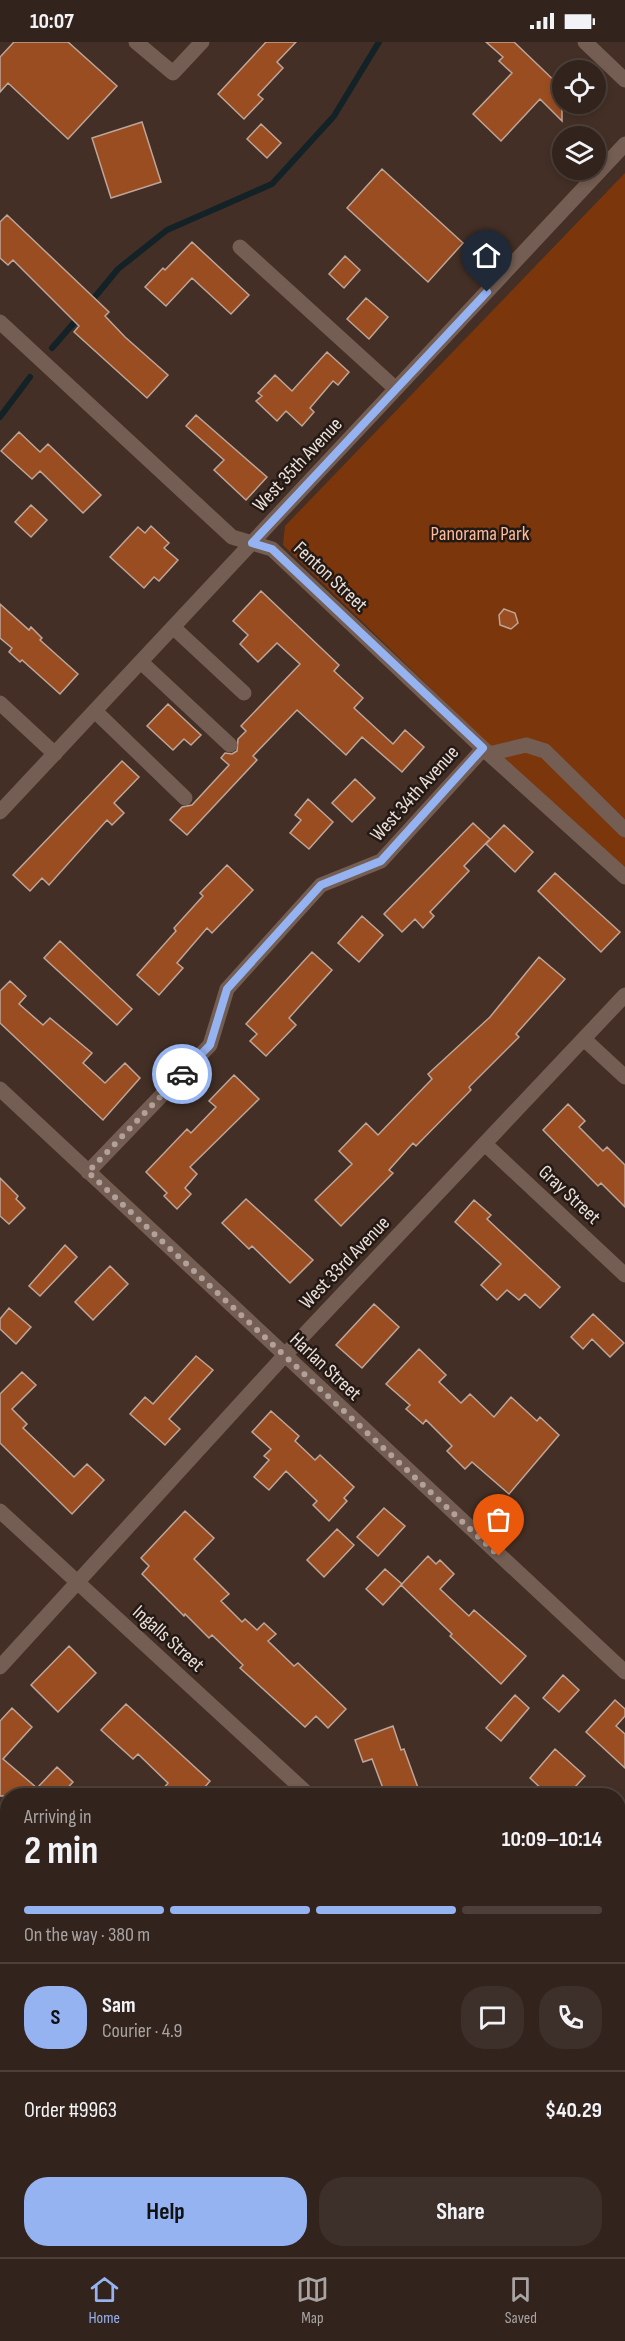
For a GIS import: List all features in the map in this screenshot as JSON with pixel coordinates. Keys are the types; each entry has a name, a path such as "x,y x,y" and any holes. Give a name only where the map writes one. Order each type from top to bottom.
{"street":[{"path":"136,42 173,73 202,42"},
{"path":"585,42 625,80"},
{"name":"West 35th Avenue","path":"0,812 625,144"},
{"path":"240,247 396,389"},
{"name":"Fenton Street","path":"0,322 232,537 272,549 486,751 625,877"},
{"path":"173,627 244,693"},
{"path":"141,662 230,745"},
{"path":"0,703 55,754"},
{"path":"95,711 185,798"},
{"path":"486,751 526,745 545,751 625,830"},
{"name":"West 34th Avenue","path":"88,1172 210,1045 227,989 321,885 381,861 486,751"},
{"name":"West 33rd Avenue","path":"0,1667 284,1356 625,995"},
{"path":"584,1039 625,1077"},
{"name":"Harlan Street","path":"0,1089 625,1672"},
{"name":"Gray Street","path":"486,1144 625,1275"},
{"name":"Ingalls Street","path":"0,1511 301,1788"}],"green space":[{"name":"Panorama Park","path":"625,173 625,869 513,768 283,545 285,526"}],"building":[{"path":"14,42 68,42 117,86 68,139 8,83 0,92 0,57"},
{"path":"266,42 296,42 277,62 283,68 258,95 263,99 244,119 218,94"},
{"path":"486,42 514,42 552,78 552,111 540,99 501,141 473,114 512,73 499,61 503,57"},
{"path":"555,114 562,114 562,121"},
{"path":"142,122 161,182 111,198 92,138"},
{"path":"261,124 281,143 267,158 247,139"},
{"path":"382,169 463,243 428,282 347,208"},
{"path":"7,215 109,312 105,316 125,337 168,375 147,398 74,332 79,326 13,260 8,265 0,258 0,222"},
{"path":"192,242 249,295 231,314 192,278 166,306 145,287"},
{"path":"345,256 360,270 344,288 329,274"},
{"path":"366,298 388,317 369,339 347,319"},
{"path":"327,352 349,372 338,385 333,381 310,408 314,412 302,426 286,411 277,421 256,401 262,396 258,393 275,375 292,391"},
{"path":"196,415 267,477 246,500 214,470 224,460 186,426"},
{"path":"19,432 40,452 48,444 101,495 83,513 40,471 32,479 1,451"},
{"path":"31,505 47,520 31,537 15,522"},
{"path":"151,526 169,543 164,548 178,560 159,581 154,577 144,588 110,557 138,527 145,533"},
{"path":"261,591 339,665 334,671 363,698 354,708 393,744 405,730 424,747 402,772 362,737 346,755 297,710 253,756 257,760 187,835 170,820 182,807 192,805 229,765 221,758 225,753 232,754 237,751 238,739 246,731 241,726 300,664 277,643 258,662 240,644 248,635 233,621"},
{"path":"0,604 29,630 31,627 42,638 40,640 78,674 60,694 22,660 20,662 9,652 12,648 0,638"},
{"path":"504,609 515,613 518,623 511,629 500,625 499,615"},
{"path":"168,704 201,735 191,745 184,739 173,750 147,726"},
{"path":"122,761 139,777 114,803 124,813 112,825 107,820 49,885 42,878 30,891 13,875"},
{"path":"355,779 375,798 352,822 332,803"},
{"path":"308,799 333,822 309,849 290,833 301,820 295,815"},
{"path":"473,823 490,839 464,866 469,871 430,912 434,916 423,928 415,919 402,932 384,914"},
{"path":"504,825 533,852 515,872 486,844"},
{"path":"227,865 253,890 212,933 207,928 177,963 183,968 159,995 137,975 203,896 200,893"},
{"path":"555,873 620,932 601,952 538,891"},
{"path":"362,916 383,935 359,962 338,943"},
{"path":"60,941 132,1009 117,1025 44,958"},
{"path":"312,952 332,970 289,1018 296,1025 266,1056 250,1041 257,1034 246,1024"},
{"path":"539,957 565,979 516,1034 519,1037 469,1087 471,1090 416,1146 413,1143 389,1170 393,1173 341,1226 315,1200 352,1164 339,1151 366,1123 378,1135 432,1079 428,1074 490,1017"},
{"path":"10,981 26,996 19,1004 43,1025 50,1018 92,1053 83,1063 105,1083 125,1063 140,1078 103,1120 0,1023 0,991"},
{"path":"234,1075 259,1099 190,1167 197,1174 185,1188 191,1194 177,1209 164,1196 167,1193 146,1172 187,1129 191,1133 216,1107 209,1101"},
{"path":"568,1104 585,1121 579,1127 603,1151 607,1147 625,1165 625,1207 601,1183 598,1186 543,1130"},
{"path":"0,1178 18,1196 16,1199 25,1208 9,1224 0,1216"},
{"path":"246,1199 313,1260 290,1283 252,1246 249,1249 222,1223"},
{"path":"474,1200 491,1215 487,1219 560,1287 540,1308 525,1294 519,1300 507,1290 497,1300 481,1285 501,1264 455,1222"},
{"path":"65,1245 77,1257 40,1296 29,1286"},
{"path":"110,1266 128,1284 93,1320 75,1302"},
{"path":"374,1304 399,1327 362,1368 336,1345"},
{"path":"9,1308 31,1327 16,1344 0,1329 0,1319"},
{"path":"593,1314 624,1343 610,1357 592,1339 583,1349 571,1337"},
{"path":"419,1349 446,1375 439,1382 461,1403 470,1394 494,1417 511,1397 537,1421 540,1417 559,1435 509,1494 472,1462 465,1469 447,1451 452,1446 426,1420 423,1424 406,1409 410,1405 386,1384"},
{"path":"196,1356 213,1370 169,1419 180,1429 165,1445 130,1414 145,1397 153,1404"},
{"path":"22,1372 36,1385 12,1409 27,1424 23,1428 74,1477 87,1464 104,1480 72,1514 0,1443 0,1394"},
{"path":"271,1411 299,1436 295,1441 315,1460 320,1455 354,1487 344,1498 347,1501 329,1521 313,1505 317,1501 286,1471 269,1490 254,1477 269,1460 264,1456 271,1449 252,1432"},
{"path":"384,1508 405,1526 378,1556 357,1537"},
{"path":"185,1511 214,1538 194,1559 229,1594 221,1601 242,1622 245,1619 257,1630 264,1623 276,1634 268,1641 294,1666 298,1663 346,1709 328,1728 316,1716 305,1727 240,1668 243,1665 212,1635 209,1638 142,1574 149,1566 141,1558"},
{"path":"337,1529 354,1545 324,1577 307,1560"},
{"path":"428,1556 436,1564 440,1560 454,1574 440,1589 469,1616 474,1610 526,1656 501,1684 401,1585"},
{"path":"385,1569 402,1584 383,1605 366,1589"},
{"path":"69,1646 96,1673 58,1712 31,1685"},
{"path":"563,1675 579,1690 559,1712 543,1698"},
{"path":"515,1695 529,1708 501,1741 486,1728"},
{"path":"615,1700 625,1709 625,1716 616,1726 625,1734 625,1768 586,1732"},
{"path":"126,1704 210,1781 204,1788 164,1788 168,1783 138,1754 133,1759 101,1730"},
{"path":"12,1708 32,1727 3,1759 37,1788 0,1788 0,1721"},
{"path":"393,1726 418,1788 383,1788 372,1759 363,1762 355,1740"},
{"path":"555,1749 585,1776 576,1788 541,1788 530,1778"},
{"path":"57,1767 73,1782 67,1788 37,1788"}],"waterway":[{"path":"89,304 118,269 167,230 272,184 334,116 379,42"},
{"path":"52,348 79,317"},
{"path":"0,417 30,377"}],"way so far":[{"path":"182,1074 88,1172 499,1556"}],"route":[{"path":"182,1074 210,1045 227,989 321,885 381,861 483,748 272,549 252,543 487,292"}]}
